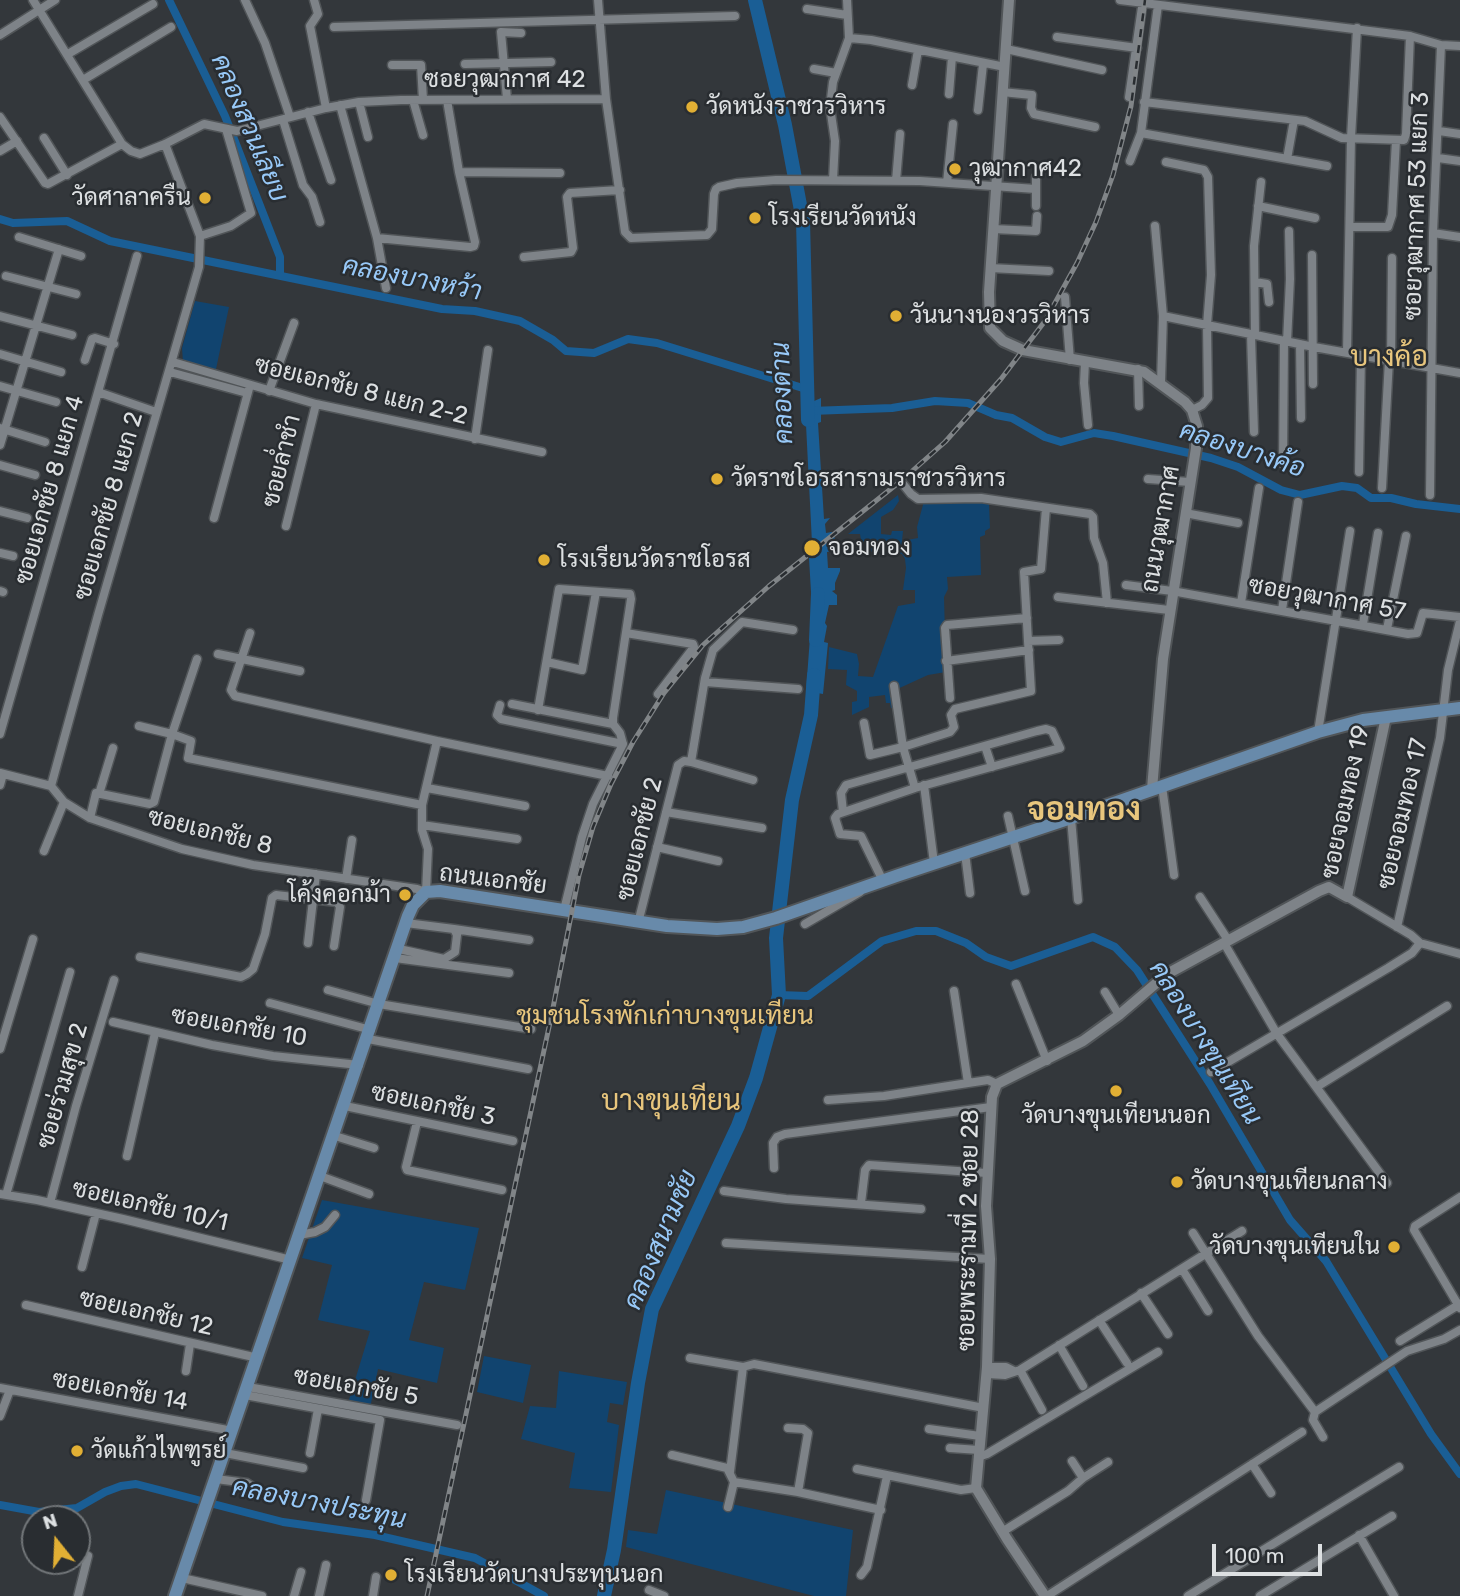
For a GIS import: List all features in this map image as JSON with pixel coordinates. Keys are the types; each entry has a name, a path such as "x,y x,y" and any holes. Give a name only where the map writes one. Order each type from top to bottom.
{"main road":[{"name":"ถนนเอกชัย","path":"175,1596 370,1035 406,923 414,905 426,892 440,891 638,923 700,929 734,928 764,922 1318,732 1355,722 1460,708"}],"street":[{"path":"0,117 45,183 53,183 122,144 33,0"},
{"path":"0,35 55,0"},
{"path":"245,0 265,43 303,185 312,197 320,222"},
{"path":"314,0 318,14 310,26 326,108"},
{"path":"598,0 606,99"},
{"path":"833,180 835,141 830,115 836,73 849,38 847,0"},
{"path":"1009,0 990,268 990,328 997,336 1023,350 1070,360 1138,369 1161,382 1192,410 1208,398 1207,325 1211,275 1208,177 1203,170 1166,162"},
{"path":"1119,0 1357,28 1410,36 1441,45 1460,46"},
{"path":"1129,97 1143,1"},
{"path":"68,54 153,4"},
{"path":"1130,161 1140,133 1158,5"},
{"path":"807,9 847,15"},
{"path":"334,27 735,16"},
{"path":"83,80 171,27"},
{"path":"1347,352 1351,138 1357,28"},
{"path":"507,99 501,32 522,33"},
{"path":"1144,102 1305,121 1338,137 1404,140 1410,36"},
{"path":"1057,37 1137,48"},
{"path":"849,38 1004,67"},
{"name":"ซอยวุฒากาศ 53 แยก 3","path":"1430,495 1433,233 1441,45"},
{"path":"1006,49 1102,69"},
{"path":"912,85 918,50"},
{"path":"949,94 952,57"},
{"path":"465,64 551,62"},
{"path":"978,110 983,64"},
{"path":"392,65 421,65 423,100"},
{"path":"814,69 836,73"},
{"path":"1002,92 1032,95 1031,108 1034,114 1095,127"},
{"name":"ซอยวุฒากาศ 42","path":"122,144 131,151 140,153 165,144 204,124 231,130 359,102 606,99 625,232 631,238 707,235 712,229 714,194 719,187 776,180 896,181 1035,189"},
{"path":"413,100 423,135"},
{"path":"377,238 470,247 475,242 459,172 447,100"},
{"path":"359,102 368,137"},
{"path":"340,105 377,238 386,288"},
{"path":"308,112 331,180"},
{"path":"1287,159 1294,120"},
{"path":"947,183 953,124"},
{"path":"165,144 200,236 231,226 251,213 231,130"},
{"path":"1439,131 1460,134"},
{"path":"1140,133 1327,166"},
{"path":"896,181 900,134"},
{"path":"44,138 67,175"},
{"path":"1350,227 1388,227 1392,215 1396,140"},
{"path":"0,152 17,141"},
{"path":"1438,158 1460,161"},
{"path":"459,172 560,173"},
{"path":"1036,177 1036,206"},
{"path":"1254,432 1254,246 1261,182"},
{"path":"524,257 571,252 573,248 567,197 570,193 620,190"},
{"path":"1258,206 1315,218"},
{"path":"993,229 1035,231 1037,216"},
{"path":"1155,226 1163,316 1161,382"},
{"path":"1283,464 1290,279 1289,231"},
{"path":"1433,233 1460,237"},
{"name":"ซอยเอกชัย 8 แยก 2","path":"51,786 156,412 200,267 200,236"},
{"path":"19,237 81,256"},
{"path":"0,443 2,429 59,249"},
{"path":"1312,255 1313,384"},
{"name":"ซอยเอกชัย 8 แยก 4","path":"0,734 114,344 137,256"},
{"path":"1382,488 1390,361 1392,258"},
{"path":"990,268 1049,271"},
{"path":"6,276 76,294"},
{"path":"1255,282 1267,284 1269,303"},
{"path":"1065,297 1070,360"},
{"path":"0,316 72,335"},
{"path":"1163,316 1286,342 1460,373"},
{"path":"269,391 294,323"},
{"path":"86,360 92,339 114,344"},
{"path":"1300,344 1301,418"},
{"path":"475,439 488,349"},
{"path":"0,354 61,372"},
{"path":"1359,472 1361,355"},
{"name":"ซอยเอกชัย 8 แยก 2-2","path":"173,362 248,389 269,391 316,404 542,452"},
{"path":"1085,362 1088,425"},
{"path":"1138,369 1139,407"},
{"path":"170,372 248,389 214,518"},
{"path":"0,386 56,402"},
{"path":"98,392 156,412"},
{"name":"ซอยล่ำชำ","path":"286,526 316,404"},
{"name":"ถนนวุฒากาศ","path":"1157,788 1159,692 1169,610 1196,448 1192,410"},
{"path":"2,429 46,442"},
{"path":"1196,448 1220,442"},
{"path":"0,465 35,475"},
{"path":"1148,479 1190,482"},
{"path":"903,484 918,499 981,498 1090,514 1093,517 1094,538 1103,563 1107,603"},
{"path":"1241,603 1259,488"},
{"path":"1282,610 1298,502"},
{"path":"864,723 870,755 904,747 953,730 951,715 955,709 1031,691 1024,572 1041,569 1046,508"},
{"path":"0,511 27,518"},
{"path":"1185,513 1238,523"},
{"path":"1318,732 1350,531"},
{"path":"1363,625 1378,533"},
{"path":"1387,629 1406,536"},
{"path":"0,553 13,556"},
{"name":"ซอยวุฒากาศ 57","path":"1126,585 1194,591 1241,603 1414,635 1423,613 1460,619"},
{"path":"538,710 559,589 630,594 613,724"},
{"path":"547,662 582,670 596,592"},
{"path":"1058,597 1169,610"},
{"path":"950,698 946,661 947,625 1027,618"},
{"name":"ซอยจอมทอง 17","path":"1397,927 1440,738 1450,659 1460,619"},
{"name":"ซอยเอกชัย 2","path":"638,923 678,765 684,761 691,762 713,650 742,622 793,630"},
{"path":"626,632 693,644 694,647 658,694"},
{"path":"250,633 231,690 235,696 437,741 608,775"},
{"path":"946,661 1059,640"},
{"path":"218,654 300,671"},
{"path":"90,818 94,794 150,804 154,802 172,734 197,659"},
{"path":"705,682 798,689"},
{"path":"894,686 904,747 909,767 919,787 934,863"},
{"path":"512,704 613,724 620,733 623,744 593,804 564,910"},
{"path":"500,705 497,715 500,719 623,744"},
{"name":"ซอยจอมทอง 19","path":"1347,897 1386,717"},
{"path":"139,726 191,741 188,757 190,759 422,805"},
{"path":"843,812 841,793 846,785 1046,729 1052,732 1060,748 919,787 843,812 835,818 840,834 861,836 883,881"},
{"path":"426,892 429,849 422,825 422,805 437,741"},
{"path":"985,746 992,767"},
{"path":"99,793 114,748"},
{"path":"691,762 753,780"},
{"path":"0,785 1,773 51,786"},
{"name":"ซอยเอกชัย 8","path":"51,786 64,802 90,818 182,849 253,865 426,892"},
{"path":"427,788 525,806"},
{"path":"1157,788 1174,875"},
{"path":"44,851 64,802"},
{"path":"666,812 762,828"},
{"path":"1008,816 1026,891"},
{"path":"1071,818 1078,900"},
{"path":"422,825 517,839"},
{"path":"345,878 352,840"},
{"path":"657,847 718,861"},
{"path":"965,853 970,892"},
{"path":"308,943 316,874"},
{"path":"805,924 854,897 866,886"},
{"name":"ซอยพระรามที่ 2 ซอย 28","path":"976,1488 987,1370 990,1259 986,1206 987,1173 991,1107 997,1084 1083,1041 1119,1015 1167,974 1324,888 1334,889 1347,897"},
{"path":"140,957 241,977 253,969 274,896 335,901 340,907 334,946"},
{"path":"1200,897 1277,1034 1387,1183"},
{"path":"1347,897 1420,943 1460,954"},
{"path":"406,923 529,940"},
{"path":"397,953 444,959 450,957 455,952 457,935 454,929"},
{"path":"0,1049 33,939"},
{"path":"1211,1072 1396,963 1416,950 1420,943"},
{"path":"397,953 509,973"},
{"path":"3,1195 70,972"},
{"name":"ซอยร่วมสุข 2","path":"50,1203 114,980"},
{"path":"1016,984 1047,1061"},
{"path":"328,990 380,1004 531,1029"},
{"path":"954,991 968,1083"},
{"path":"1105,992 1119,1015"},
{"path":"271,1003 370,1035 528,1069"},
{"path":"1318,1087 1447,1006"},
{"name":"ซอยเอกชัย 10","path":"113,1022 273,1056 359,1065"},
{"path":"127,1156 155,1033"},
{"path":"828,1100 884,1096 988,1080 997,1084"},
{"name":"ซอยเอกชัย 3","path":"345,1106 513,1141"},
{"path":"774,1168 773,1143 777,1137 785,1134 991,1107"},
{"path":"417,1122 407,1171 502,1190"},
{"path":"335,1136 374,1148"},
{"path":"861,1203 864,1170 869,1165 987,1173"},
{"path":"320,1176 369,1194"},
{"path":"724,1191 786,1199 921,1209"},
{"name":"ซอยเอกชัย 10/1","path":"3,1195 96,1213 291,1261"},
{"path":"1400,1341 1459,1305 1414,1228 1460,1197"},
{"path":"82,1267 96,1213"},
{"path":"299,1234 316,1232 325,1227 335,1215"},
{"path":"1017,1371 1242,1231"},
{"path":"1193,1233 1258,1336 1315,1412"},
{"path":"726,1243 990,1259"},
{"path":"1182,1269 1208,1311"},
{"path":"1141,1293 1168,1334"},
{"name":"ซอยเอกชัย 12","path":"26,1305 258,1358"},
{"path":"1099,1320 1127,1363"},
{"path":"1323,1437 1313,1420 1315,1412 1403,1354 1460,1330"},
{"path":"186,1371 190,1343"},
{"path":"1059,1345 1083,1386"},
{"path":"950,1448 987,1454 1158,1352"},
{"path":"690,1358 743,1367 754,1364 984,1408"},
{"path":"730,1472 743,1367"},
{"path":"987,1370 1006,1367 1017,1371 1042,1410"},
{"name":"ซอยเอกชัย 14","path":"0,1388 233,1431"},
{"path":"0,1416 10,1390"},
{"path":"247,1391 318,1409 380,1420 366,1500"},
{"name":"ซอยเอกชัย 5","path":"247,1391 457,1425"},
{"path":"310,1453 318,1409"},
{"path":"788,1428 803,1429 808,1433 798,1492"},
{"path":"929,1429 980,1436"},
{"path":"858,1469 961,1490 976,1488 1002,1532 1046,1596 1302,1432"},
{"path":"225,1453 303,1468"},
{"path":"671,1455 727,1468 734,1482 728,1507"},
{"path":"1072,1461 1083,1478"},
{"path":"1002,1532 1068,1491 1108,1462"},
{"path":"1252,1464 1272,1493"},
{"path":"1188,1596 1399,1467"},
{"path":"861,1574 867,1567 887,1476"},
{"path":"734,1482 798,1492 880,1510"},
{"path":"213,1485 247,1483 270,1498"},
{"path":"1260,1596 1392,1516"},
{"path":"1359,1535 1394,1596"},
{"path":"319,1596 326,1564"},
{"path":"294,1596 301,1572"},
{"path":"78,1596 83,1575"},
{"path":"373,1596 376,1577"},
{"path":"181,1578 262,1596"},
{"path":"649,1590 664,1596"}],"shaded area":[{"path":"195,301 229,307 215,374 183,362 182,348"},
{"path":"821,398 821,422 818,423 824,519 830,518 825,524 826,533 832,532 840,550 827,552 828,568 840,568 840,571 835,590 832,591 837,595 837,605 829,605 825,623 827,626 824,642 828,643 823,694 806,691 811,624 818,622 820,618 812,609 809,558 812,543 805,405"},
{"path":"898,495 899,501 893,510 881,517 881,534 891,535 892,531 903,531 902,541 918,538 917,527 924,501 971,500 989,503 990,528 980,537 981,575 947,577 948,589 944,597 946,672 928,675 893,691 896,708 891,708 890,703 886,703 885,695 869,697 869,707 852,715 852,702 857,701 857,691 846,685 847,670 828,669 829,647 857,654 858,676 873,677 898,606 915,603 915,590 903,590 906,568 902,554 863,551 860,534 848,534"},
{"path":"322,1200 479,1228 465,1290 424,1282 409,1340 444,1348 437,1383 378,1369 370,1408 348,1403 370,1331 318,1320 332,1265 302,1258"},
{"path":"484,1356 531,1365 523,1403 477,1392"},
{"path":"559,1371 627,1382 623,1405 610,1403 607,1422 619,1425 611,1492 569,1488 575,1453 521,1439 530,1406 556,1408"},
{"path":"666,1490 853,1530 846,1596 814,1596 626,1547 628,1530 657,1534"}],"waterway":[{"name":"คลองสวนเลียบ","path":"169,0 225,116 280,257 280,275"},
{"name":"คลองด่าน","path":"755,0 785,125 803,221 808,420"},
{"name":"คลองบางหว้า","path":"0,219 13,223 67,221 110,241 442,309 475,311 520,321 553,340 566,351 594,353 628,339 657,343 806,389"},
{"name":"คลองบางค้อ","path":"811,411 892,408 935,401 968,403 996,415 1012,418 1045,437 1061,442 1094,433 1113,436 1211,458 1238,467 1281,490 1300,495 1342,486 1357,488 1371,498 1391,498 1460,509"},
{"name":"คลองด่าน","path":"816,640 818,594"},
{"name":"คลองสนามชัย","path":"604,1596 614,1550 638,1383 652,1309 738,1126 756,1078 779,995 776,938 792,800 811,715 814,675"},
{"name":"คลองบางขุนเทียน","path":"779,995 808,996 882,941 916,931 936,931 966,943 986,957 1011,966 1093,937 1115,947 1137,970 1210,1084 1290,1220 1326,1261 1431,1434 1460,1474"},
{"name":"คลองบางประทุน","path":"0,1505 39,1512 77,1508 105,1492 136,1484 283,1522 375,1535 475,1558 544,1596"}],"railway":[{"path":"427,1596 579,875 593,827 611,784 633,742 664,693 703,645 769,586 902,480 945,442 1001,379 1045,321 1077,263 1113,175 1131,106 1145,0"}],"place":[{"name":"วัดหนังราชวรวิหาร","path":"692,107"},
{"name":"วุฒากาศ42","path":"955,169"},
{"name":"วัดศาลาครืน","path":"205,198"},
{"name":"โรงเรียนวัดหนัง","path":"755,218"},
{"name":"วันนางนองวรวิหาร","path":"896,316"},
{"name":"วัดราชโอรสารามราชวรวิหาร","path":"717,479"},
{"name":"จอมทอง","path":"812,548"},
{"name":"โรงเรียนวัดราชโอรส","path":"544,560"},
{"name":"โค้งคอกม้า","path":"405,895"},
{"name":"วัดบางขุนเทียนนอก","path":"1116,1091"},
{"name":"วัดบางขุนเทียนกลาง","path":"1177,1182"},
{"name":"วัดบางขุนเทียนใน","path":"1394,1247"},
{"name":"วัดแก้วไพฑูรย์","path":"77,1451"},
{"name":"โรงเรียนวัดบางประทุนนอก","path":"391,1575"}],"district":[{"name":"บางค้อ","path":"1389,358"},
{"name":"จอมทอง","path":"1084,811"},
{"name":"ชุมชนโรงพักเก่าบางขุนเทียน","path":"665,1016"},
{"name":"บางขุนเทียน","path":"671,1102"}]}
